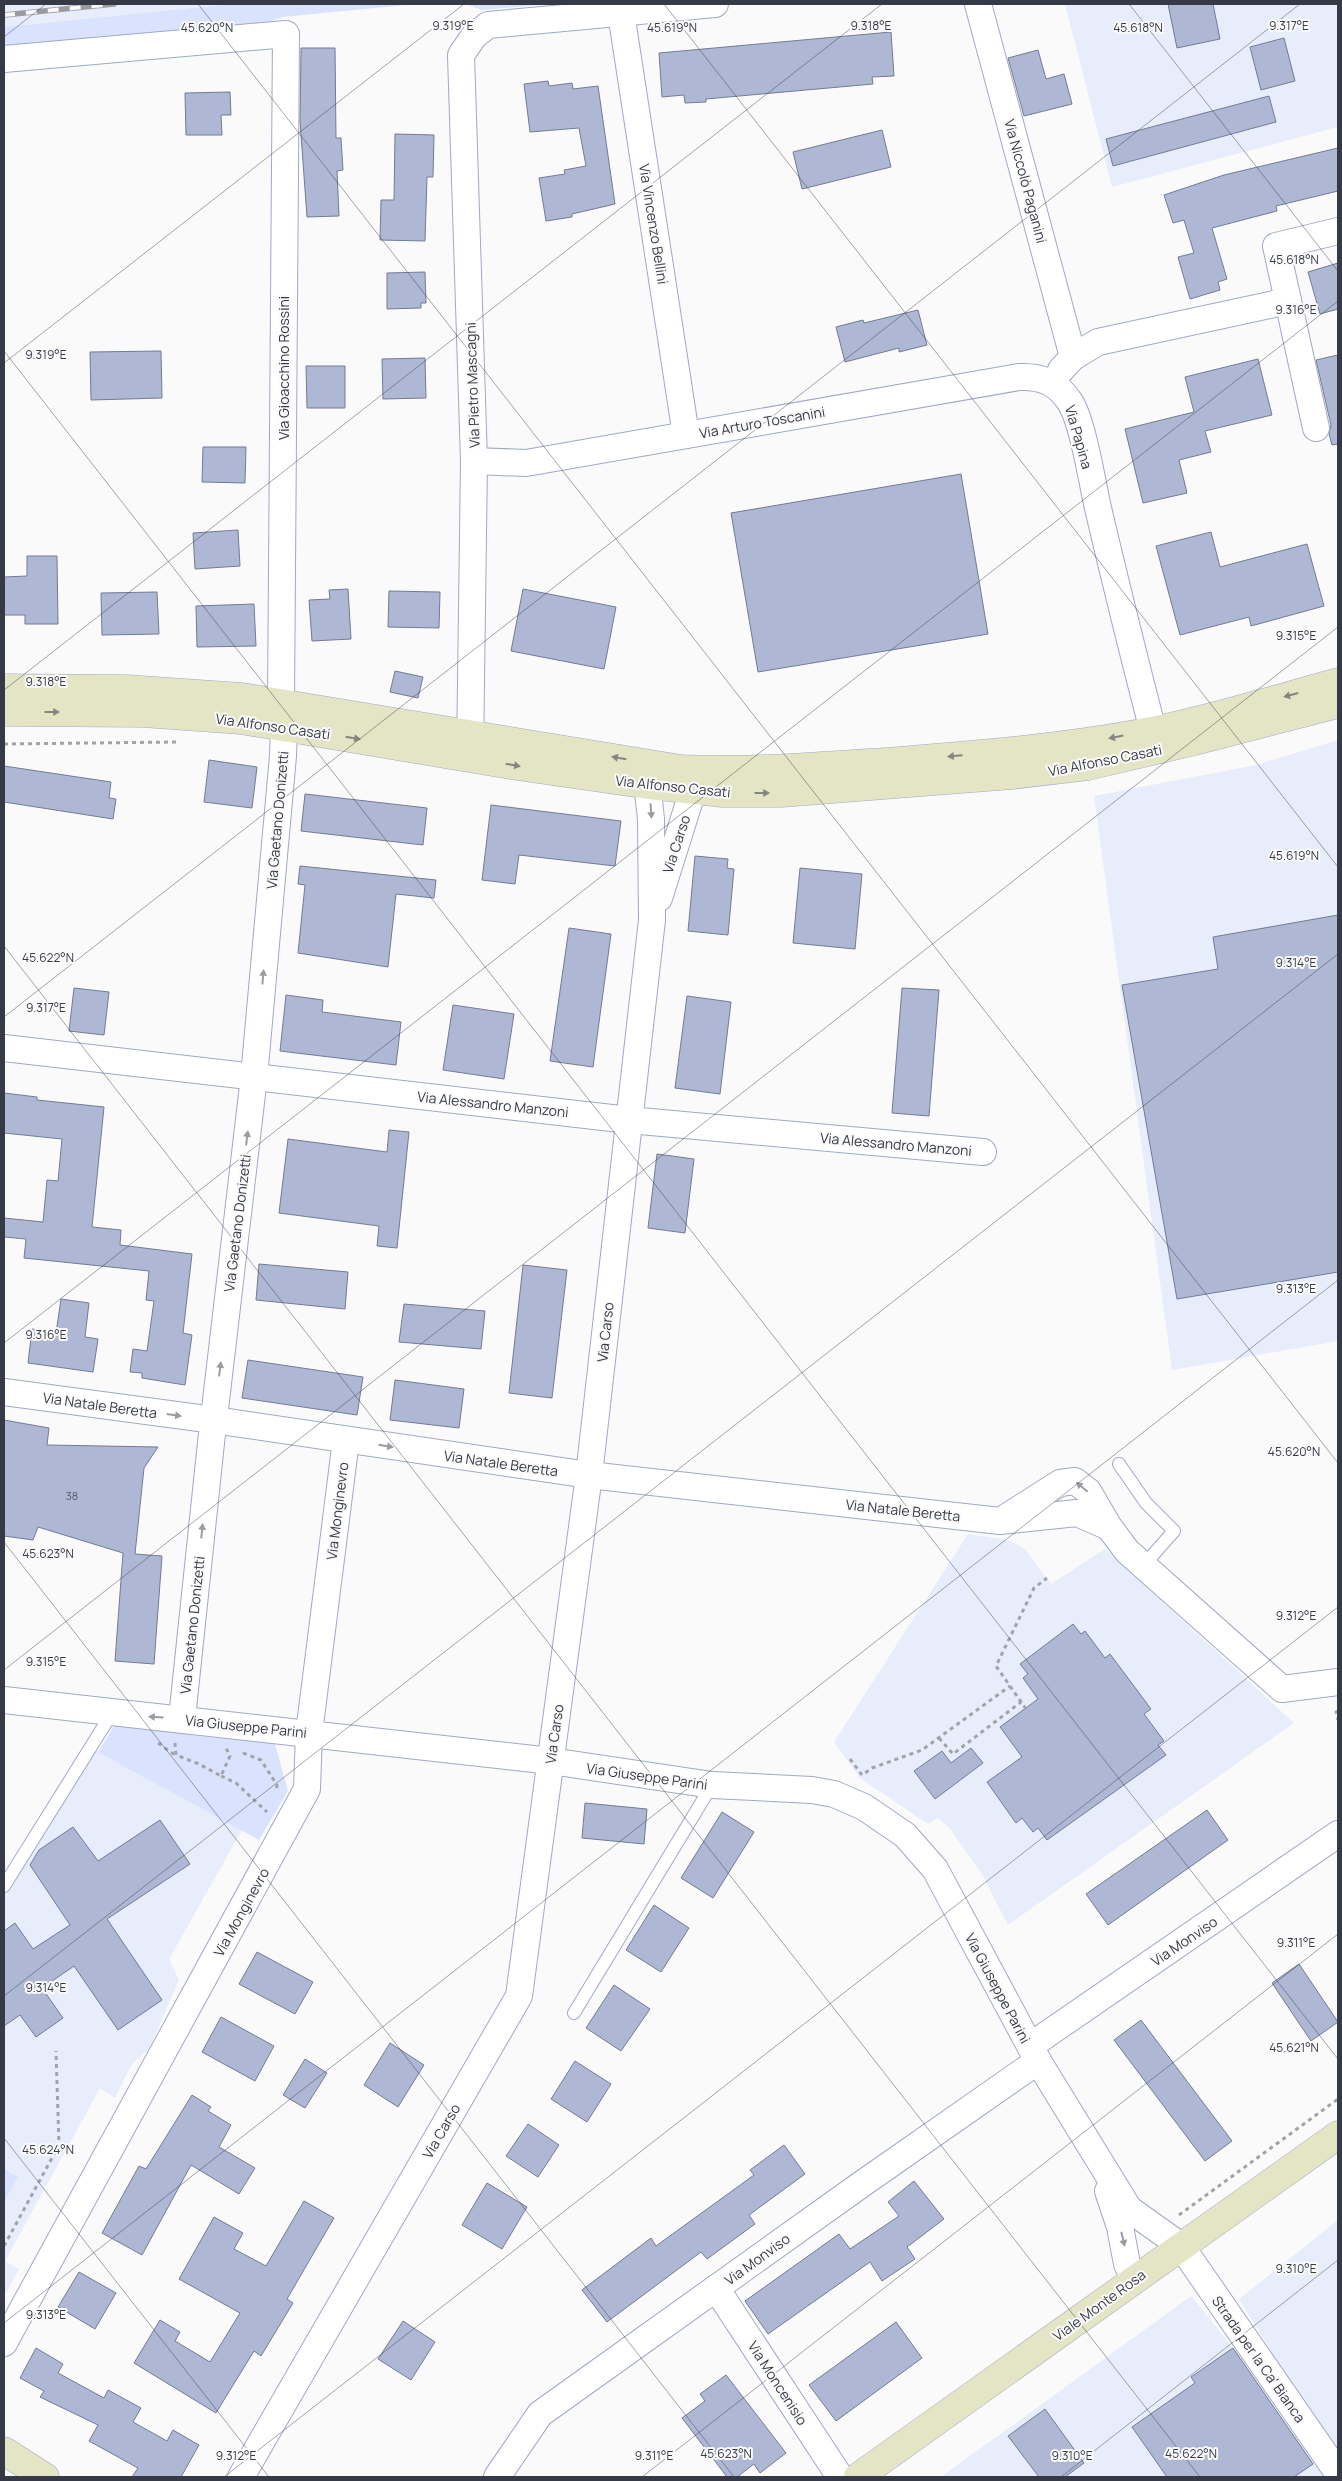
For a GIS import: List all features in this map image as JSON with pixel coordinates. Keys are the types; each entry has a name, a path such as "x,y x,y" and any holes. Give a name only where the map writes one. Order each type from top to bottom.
{"main road":[{"name":"Via Alfonso Casati","path":"4,688 126,689 242,696 283,715 647,774 698,780 723,793 781,793 1012,775 1088,766 1155,740 1338,682"},
{"name":"Via Alfonso Casati","path":"1155,740 1338,704"},
{"name":"Via Alfonso Casati","path":"4,712 192,716 241,720 283,715"},
{"name":"Viale Monte Rosa","path":"854,2477 1338,2135"},
{"path":"4,2451 45,2477"}],"street":[{"path":"621,13 715,4"},
{"name":"Via Niccolò Paganini","path":"978,4 1073,357"},
{"name":"Via Pietro Mascagni","path":"470,745 474,461 461,55 474,36 488,25 621,13"},
{"name":"Via Vincenzo Bellini","path":"621,13 686,435"},
{"name":"Via Gioacchino Rossini","path":"4,59 286,34 283,715"},
{"path":"1316,428 1276,246 1338,231"},
{"path":"1049,381 1073,357 1098,342 1288,301"},
{"name":"Via Arturo Toscanini","path":"474,461 526,463 1019,377 1035,376 1049,381"},
{"name":"Via Papina","path":"1049,381 1060,389 1071,403 1080,432 1120,604 1155,740"},
{"name":"Via Gaetano Donizetti","path":"179,1728 254,1077 283,715"},
{"name":"Via Carso","path":"241,2477 519,1996 589,1475 652,920 647,774"},
{"name":"Via Carso","path":"652,920 698,780"},
{"name":"Via Alessandro Manzoni","path":"4,1048 629,1120 983,1152"},
{"name":"Via Natale Beretta","path":"4,1392 214,1420 589,1475 1000,1521 1077,1513 1109,1527 1127,1551 1143,1566 1282,1689 1338,1682"},
{"name":"Via Monginevro","path":"4,2343 307,1789 309,1733 346,1440"},
{"name":"Via Giuseppe Parini","path":"4,1700 112,1713 179,1728 309,1733 551,1762 712,1785 812,1790 834,1794 864,1806 904,1835 935,1869 1034,2054 1097,2160 1130,2209 1181,2246"},
{"name":"Via Monviso","path":"497,2477 540,2414 716,2288 1034,2054 1338,1834"},
{"name":"Via Giuseppe Parini","path":"1097,2160 1120,2227 1127,2264 1134,2280"},
{"name":"Strada per la Ca' Bianca","path":"1181,2246 1338,2473"},
{"name":"Via Moncenisio","path":"716,2288 854,2477"}],"lane":[{"path":"1119,1464 1146,1503 1174,1531 1143,1566"},
{"path":"4,1886 112,1713"},
{"path":"574,2013 712,1785"}],"path":[{"path":"1026,1709 996,1666 1034,1588 1047,1578"},
{"path":"850,1759 862,1775 872,1768 922,1750 1010,1686"},
{"path":"939,1738 952,1754 1021,1702"},
{"path":"1338,1711 1336,1712 1338,1720"},
{"path":"179,1728 176,1755 199,1764 236,1783 273,1816"},
{"path":"221,1776 230,1756 226,1748 228,1739"},
{"path":"226,1748 234,1749"},
{"path":"242,1752 261,1760 269,1770 277,1785 275,1796"},
{"path":"267,1812 269,1806"},
{"path":"4,2246 59,2145 56,2051"}],"shaded area":[{"path":"4,4 231,4 4,27"},
{"path":"231,4 416,4 282,17 267,23 4,48 4,27"},
{"path":"466,4 551,4 482,10"},
{"path":"1065,4 1338,4 1338,127 1112,187"},
{"path":"1338,740 1338,1341 1172,1370 1094,796 1256,765"},
{"path":"968,1534 1007,1540 1024,1548 1051,1584 1105,1549 1294,1723 1008,1925 983,1876 950,1829 938,1818 928,1824 860,1778 834,1742"},
{"path":"116,1723 198,1736 275,1744 288,1791 259,1840 98,1752"},
{"path":"85,1744 242,1830 169,1959 179,1980 149,2049 132,2064 115,2098 100,2088 5,2261 19,2269 4,2296 4,1880"},
{"path":"4,2169 18,2177 5,2200 4,2199"},
{"path":"1338,2220 1338,2461 1239,2299"},
{"path":"1191,2296 1233,2348 1324,2477 941,2477"}],"building":[{"path":"1168,4 1213,4 1220,39 1177,48"},
{"path":"891,32 894,76 872,77 873,84 706,99 706,102 685,103 684,95 662,97 659,53"},
{"path":"1284,38 1295,81 1261,90 1250,47"},
{"path":"301,48 335,48 336,138 341,138 343,170 337,171 339,216 307,217 300,121"},
{"path":"1038,50 1046,79 1064,74 1072,104 1024,116 1008,58"},
{"path":"548,81 549,86 572,83 573,89 598,86 615,204 572,214 572,217 546,221 539,178 565,174 564,170 586,166 579,128 530,132 524,84"},
{"path":"230,92 231,115 221,115 222,135 186,135 185,93"},
{"path":"1269,96 1276,122 1113,166 1106,139"},
{"path":"882,130 891,167 802,189 793,152"},
{"path":"395,134 434,135 433,177 427,177 425,241 380,240 381,200 394,200"},
{"path":"1338,148 1338,191 1276,206 1277,211 1212,228 1227,279 1218,282 1220,290 1190,299 1178,257 1194,253 1184,220 1173,223 1164,195 1224,175"},
{"path":"1338,263 1338,309 1320,314 1308,272"},
{"path":"425,272 426,303 421,303 421,308 387,309 387,273"},
{"path":"918,310 927,345 899,352 899,348 845,362 836,327 863,320 864,323"},
{"path":"161,351 162,398 91,400 90,352"},
{"path":"1338,355 1338,444 1332,445 1329,434 1331,425 1316,360"},
{"path":"425,358 426,398 383,399 382,359"},
{"path":"1258,359 1272,415 1205,431 1211,452 1179,460 1187,493 1143,503 1125,429 1194,412 1185,377"},
{"path":"306,366 345,366 345,408 307,408"},
{"path":"203,447 246,447 245,483 202,482"},
{"path":"961,474 988,634 758,672 731,513"},
{"path":"238,530 240,566 195,569 193,533"},
{"path":"1211,532 1220,567 1307,544 1324,606 1251,626 1249,617 1180,635 1156,546"},
{"path":"27,556 57,556 58,624 25,624 25,615 4,615 4,577 27,576"},
{"path":"348,589 351,639 312,641 309,600 330,599 329,590"},
{"path":"523,589 616,607 604,669 511,651"},
{"path":"389,591 440,592 439,628 388,627"},
{"path":"157,592 159,634 102,635 101,593"},
{"path":"254,604 256,646 197,647 196,606"},
{"path":"395,671 423,677 418,698 390,692"},
{"path":"209,760 257,767 252,808 204,802"},
{"path":"4,766 111,782 109,798 116,799 113,819 4,802"},
{"path":"305,794 427,808 423,845 301,831"},
{"path":"491,805 621,821 615,866 519,855 515,884 482,880"},
{"path":"695,856 728,859 727,868 734,869 728,935 688,931"},
{"path":"300,866 436,880 434,898 396,894 388,967 298,953 305,885 298,884"},
{"path":"800,868 862,874 855,949 793,943"},
{"path":"1338,915 1338,1272 1177,1299 1122,985 1218,969 1213,937"},
{"path":"569,928 611,934 593,1067 550,1061"},
{"path":"74,988 109,992 104,1035 69,1031"},
{"path":"902,988 939,990 929,1116 892,1113"},
{"path":"286,995 323,1000 322,1012 401,1022 396,1065 280,1051"},
{"path":"687,996 731,1002 720,1094 675,1088"},
{"path":"453,1005 514,1014 504,1079 443,1070"},
{"path":"4,1093 37,1097 37,1100 104,1107 92,1227 121,1230 120,1245 192,1254 183,1333 192,1335 185,1385 142,1378 142,1373 130,1372 133,1349 147,1351 154,1301 146,1300 149,1271 24,1258 26,1239 4,1237 4,1218 43,1222 47,1180 58,1181 62,1139 4,1133"},
{"path":"389,1130 409,1132 397,1248 377,1246 379,1226 279,1213 288,1139 387,1152"},
{"path":"657,1154 694,1159 685,1233 648,1228"},
{"path":"259,1264 348,1272 345,1309 256,1300"},
{"path":"523,1265 567,1270 552,1398 509,1393"},
{"path":"61,1299 89,1303 85,1337 98,1339 93,1372 28,1363 32,1329 56,1333"},
{"path":"404,1304 485,1311 481,1349 399,1342"},
{"path":"248,1360 363,1377 357,1415 242,1398"},
{"path":"395,1380 464,1389 459,1428 390,1420"},
{"path":"4,1420 49,1428 47,1445 158,1447 144,1468 135,1554 162,1556 154,1664 115,1661 123,1553 38,1527 33,1540 4,1536"},
{"path":"1073,1624 1081,1634 1085,1631 1105,1658 1110,1654 1151,1709 1144,1714 1164,1741 1158,1745 1166,1755 1047,1840 1038,1828 1033,1832 1022,1818 1016,1823 987,1782 1022,1757 1000,1727 1038,1699 1023,1678 1028,1674 1020,1664"},
{"path":"971,1748 983,1763 935,1799 914,1771 942,1751 951,1763"},
{"path":"585,1803 647,1809 644,1844 582,1838"},
{"path":"1207,1810 1228,1840 1108,1925 1086,1894"},
{"path":"722,1812 754,1832 713,1898 681,1878"},
{"path":"160,1820 190,1864 107,1919 162,2000 118,2030 74,1966 42,1988 63,2018 36,2037 20,2015 4,2026 4,1931 15,1923 33,1949 70,1925 30,1865 39,1850 73,1827 98,1861"},
{"path":"654,1905 689,1928 661,1972 626,1950"},
{"path":"257,1952 313,1982 295,2014 239,1984"},
{"path":"1299,1964 1338,2022 1311,2041 1272,1983"},
{"path":"614,1985 650,2009 621,2051 586,2028"},
{"path":"221,2017 274,2046 255,2081 202,2052"},
{"path":"1141,2020 1232,2141 1205,2161 1114,2040"},
{"path":"390,2043 424,2065 398,2107 364,2085"},
{"path":"305,2059 327,2073 305,2108 283,2095"},
{"path":"575,2061 611,2084 587,2122 551,2099"},
{"path":"192,2095 211,2107 208,2111 231,2125 219,2147 255,2168 239,2194 191,2165 142,2255 102,2233 139,2166 146,2169"},
{"path":"528,2124 559,2145 538,2177 506,2156"},
{"path":"784,2145 805,2174 749,2215 755,2224 707,2259 701,2252 607,2322 582,2290 651,2238 656,2246 754,2175 750,2170"},
{"path":"914,2181 944,2219 907,2247 915,2259 882,2281 870,2262 768,2334 745,2301 839,2234 850,2249 899,2216 888,2202"},
{"path":"487,2183 527,2207 502,2249 462,2225"},
{"path":"304,2201 334,2218 287,2299 293,2303 261,2356 254,2351 216,2413 134,2363 160,2320 180,2332 175,2341 210,2362 240,2313 179,2279 214,2217 243,2233 234,2249 266,2266"},
{"path":"79,2272 116,2293 95,2329 58,2307"},
{"path":"403,2321 435,2342 411,2380 378,2359"},
{"path":"896,2322 922,2358 836,2421 809,2385"},
{"path":"36,2348 63,2364 58,2373 104,2398 108,2390 141,2408 133,2422 167,2441 173,2430 199,2445 181,2477 132,2477 138,2468 89,2441 98,2425 40,2397 44,2391 20,2378"},
{"path":"1233,2348 1313,2464 1294,2477 1167,2477 1132,2427 1195,2383 1191,2377"},
{"path":"726,2375 786,2453 760,2473 754,2464 737,2477 727,2477 682,2418 705,2401 700,2394"},
{"path":"1045,2409 1084,2463 1065,2477 1039,2477 1008,2436"}],"railway":[{"path":"4,15 114,4"}]}
